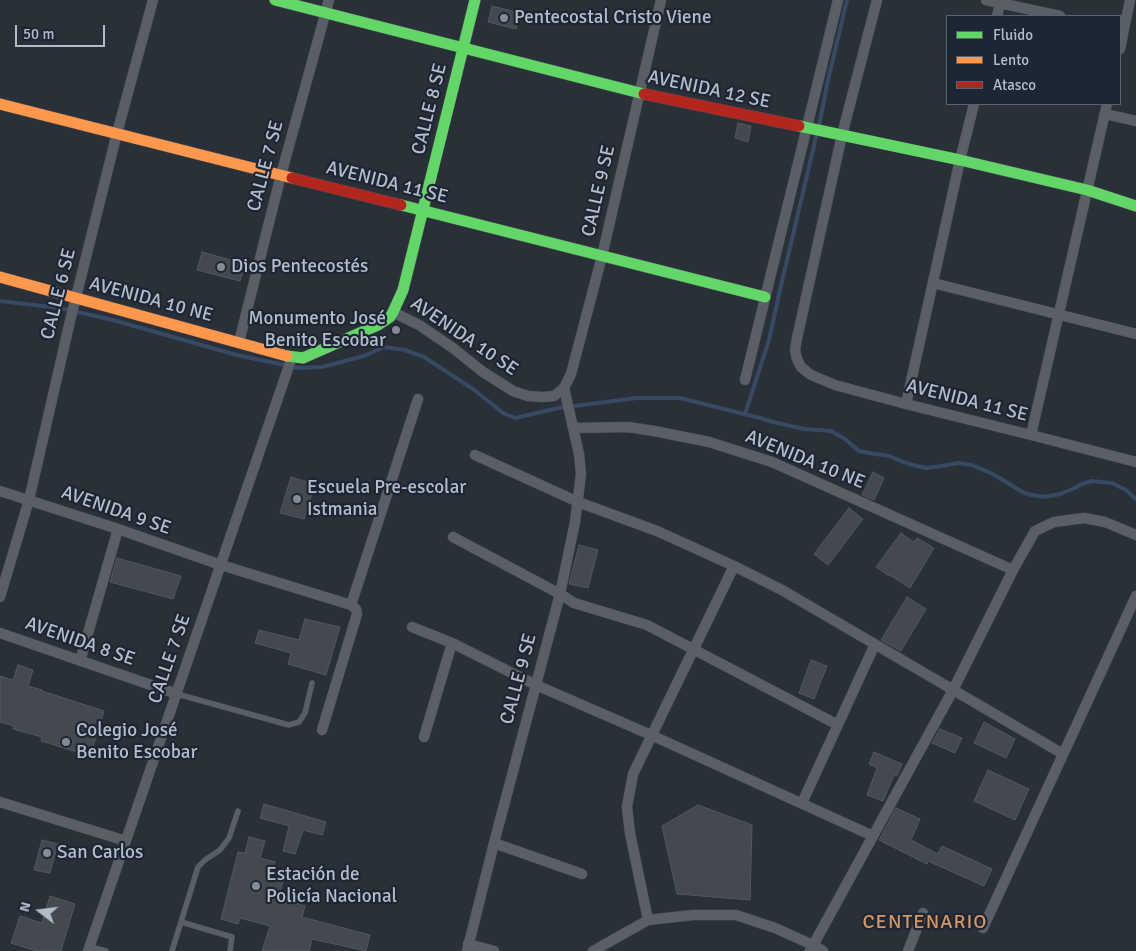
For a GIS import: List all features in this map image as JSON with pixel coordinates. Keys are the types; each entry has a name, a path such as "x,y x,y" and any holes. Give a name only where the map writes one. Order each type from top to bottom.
{"street":[{"name":"CALLE 6 SE","path":"0,597 29,500 70,321 117,133 153,0"},
{"name":"AVENIDA 12 SE","path":"275,0 640,93 960,160 1087,190 1136,206"},
{"name":"CALLE 7 SE","path":"239,342 329,0"},
{"name":"CALLE 8 SE","path":"394,312 403,290 475,0"},
{"name":"CALLE 9 SE","path":"467,948 560,594 572,536 581,474 579,454 565,393 602,256 661,0"},
{"path":"744,380 809,129 838,0"},
{"path":"842,135 877,0"},
{"path":"986,0 1056,15"},
{"path":"1130,0 1122,30 1136,31"},
{"path":"997,15 1001,2"},
{"name":"AVENIDA 11 SE","path":"0,104 765,297"},
{"path":"906,404 974,105"},
{"path":"1031,434 1106,109 1136,121"},
{"name":"AVENIDA 11 SE","path":"842,135 797,338 795,350 801,367 811,375 836,385 1136,462"},
{"name":"AVENIDA 10 NE","path":"0,277 76,300 239,342 291,361"},
{"path":"933,283 1136,334"},
{"name":"AVENIDA 10 SE","path":"291,361 303,358 378,325 394,312 419,325 453,348 483,372 513,391 543,398 565,393"},
{"name":"CALLE 7 SE","path":"89,949 291,361"},
{"path":"322,730 357,614 356,609 351,605 418,399"},
{"name":"AVENIDA 10 NE","path":"573,428 628,427 654,431 709,442 772,462 1013,570"},
{"path":"475,455 578,502 657,531 782,590 1063,754"},
{"name":"AVENIDA 9 SE","path":"0,491 221,565 351,605"},
{"path":"812,948 953,690 1013,570 1035,532 1054,522 1084,518 1105,522 1136,534"},
{"path":"80,661 118,529"},
{"path":"453,537 574,603 647,625 838,725"},
{"path":"648,920 626,807 633,774 734,566"},
{"path":"983,928 1136,596"},
{"path":"412,627 452,643 536,684 873,836"},
{"name":"AVENIDA 8 SE","path":"0,633 177,694"},
{"path":"424,737 452,643"},
{"path":"802,803 875,644"},
{"path":"0,802 126,842"},
{"path":"494,843 582,874"},
{"path":"908,951 923,913"},
{"path":"593,951 648,920 693,915 736,915 776,928 812,948 823,951"},
{"path":"467,948 494,951"}],"lane":[{"path":"177,694 289,725 299,722 305,713 312,683"},
{"path":"172,951 198,867 204,860 220,850 229,838 238,811"},
{"path":"181,922 232,937 230,951"},
{"path":"89,949 106,951"}],"building":[{"name":"Pentecostal Cristo Viene","path":"492,6 520,13 516,29 488,22"},
{"path":"738,123 751,126 748,142 735,138"},
{"name":"Dios Pentecostés","path":"202,252 245,264 240,281 197,270"},
{"path":"873,472 884,478 874,500 862,495"},
{"name":"Escuela Pre-escolar Istmania","path":"291,477 315,484 304,519 280,513"},
{"path":"849,508 863,519 828,565 814,554"},
{"path":"901,533 914,542 917,538 934,548 910,588 876,567"},
{"path":"579,545 598,550 588,588 569,584"},
{"path":"117,558 181,576 173,599 110,582"},
{"path":"907,597 926,609 901,651 881,640"},
{"path":"305,619 340,627 326,675 288,664 291,653 255,643 259,630 299,640"},
{"path":"811,660 827,666 814,699 799,693"},
{"path":"18,665 33,670 28,686 104,711 90,756 41,741 42,737 13,729 14,726 0,722 0,676 13,680"},
{"path":"984,722 1015,739 1006,758 974,743"},
{"path":"940,729 962,738 955,753 932,743"},
{"path":"874,752 902,764 897,776 894,775 883,801 867,795 877,768 869,764"},
{"path":"988,770 1029,789 1015,820 974,801"},
{"path":"264,804 326,822 322,835 303,830 295,854 283,851 289,826 260,818"},
{"path":"698,805 752,825 750,900 677,894 662,826"},
{"path":"896,808 920,819 911,840 938,854 942,846 992,869 984,886 928,861 927,864 879,840"},
{"path":"249,837 265,841 260,858 275,862 272,873 284,877 279,897 305,906 302,917 370,935 366,951 312,939 309,951 262,951 270,926 240,918 238,924 221,919 238,852 245,853"},
{"name":"San Carlos","path":"42,840 58,844 50,873 34,870"},
{"path":"50,896 75,904 61,951 36,951 11,943 20,916 42,923"}],"waterway":[{"path":"819,126 847,0"},
{"path":"745,414 769,340 817,133"},
{"path":"0,301 60,308 113,320 237,355 299,368 322,367 364,356 384,347 405,350 424,357 473,389 503,413 515,418 558,408 637,398 680,398 804,429 831,431 845,439 859,451 889,456 917,466 926,468 958,463 972,465 993,474 1024,493 1032,495 1045,497 1060,494 1092,481 1112,483 1126,490 1136,499"}],"traffic: fast":[{"path":"275,0 644,94"},
{"path":"287,356 303,358 378,325 390,317 393,312 403,290 475,0"},
{"path":"799,126 960,160 1087,190 1136,206"},
{"path":"401,205 765,297"}],"traffic: slow":[{"path":"0,104 292,178"},
{"path":"0,277 287,356"}],"traffic: jam":[{"path":"644,94 799,126"},
{"path":"292,178 401,205"}],"place":[{"name":"Pentecostal Cristo Viene","path":"504,18"},
{"name":"Dios Pentecostés","path":"221,267"},
{"name":"Monumento José Benito Escobar","path":"396,330"},
{"name":"Escuela Pre-escolar Istmania","path":"297,499"},
{"name":"Colegio José Benito Escobar","path":"66,742"},
{"name":"San Carlos","path":"47,853"},
{"name":"Estación de Policía Nacional","path":"256,886"}],"district":[{"name":"CENTENARIO","path":"925,923"}]}
